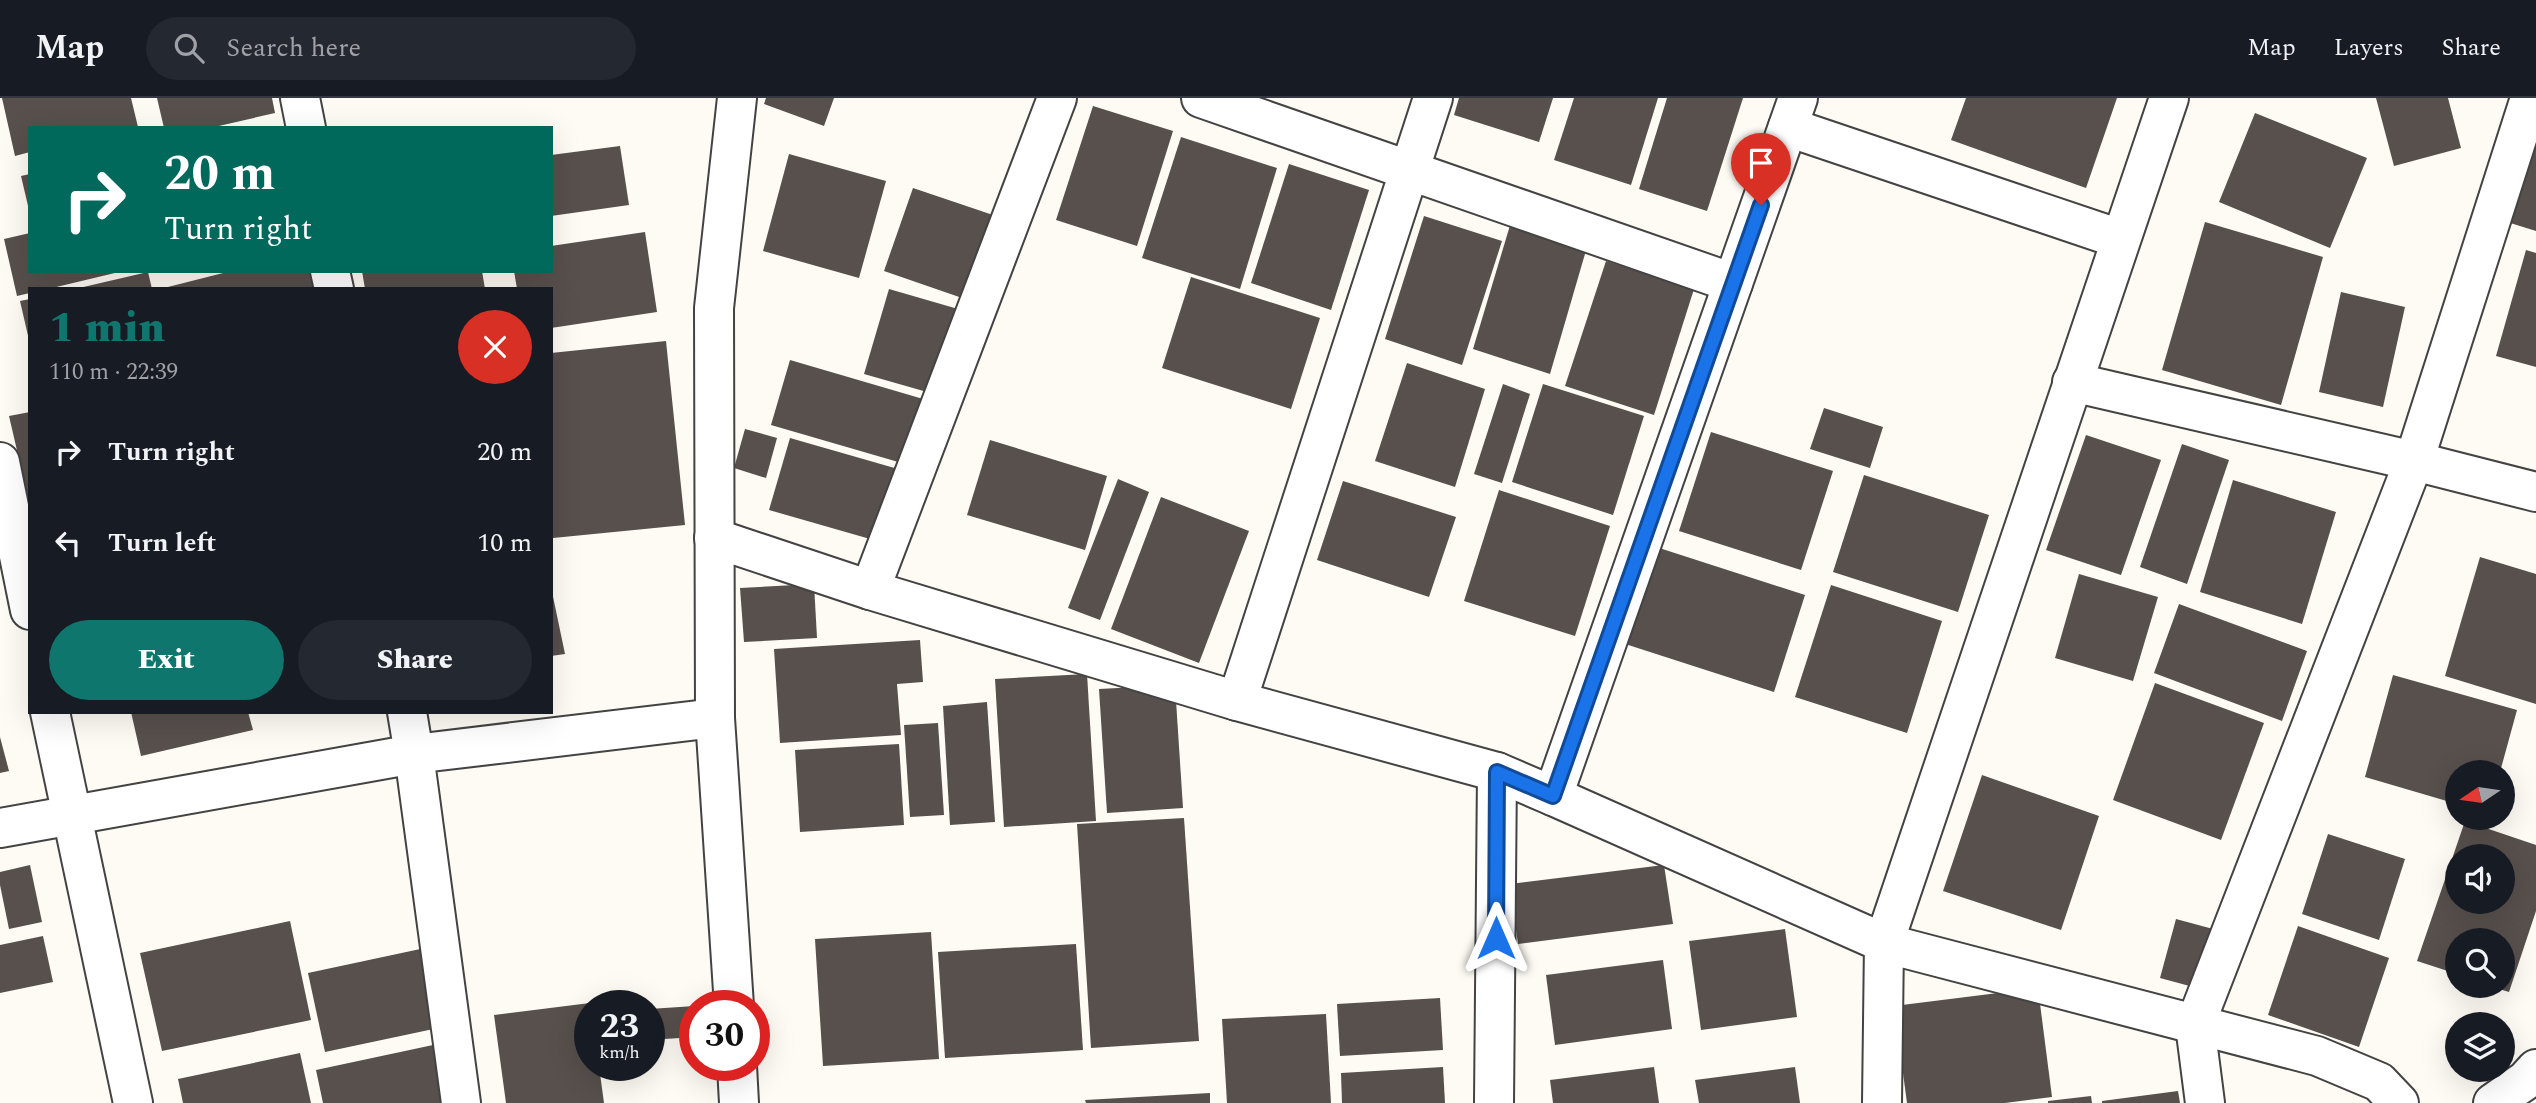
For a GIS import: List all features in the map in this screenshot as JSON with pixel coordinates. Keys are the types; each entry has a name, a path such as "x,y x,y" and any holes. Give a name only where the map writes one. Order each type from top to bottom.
{"street":[{"path":"300,98 306,126"},
{"path":"733,990 715,718 714,308 737,98"},
{"path":"870,590 1057,98"},
{"path":"1202,98 1733,283"},
{"path":"1237,701 1433,98"},
{"path":"1882,1103 1884,943 2169,98"},
{"path":"2205,1103 2195,1025 2414,461 2530,98"},
{"path":"1553,796 1793,112 2120,239"},
{"path":"2072,382 2536,492"},
{"path":"0,462 28,600"},
{"path":"714,538 870,590 1237,701 1497,772 1884,943 2317,1056 2379,1082 2399,1103"},
{"path":"50,714 134,1103"},
{"path":"407,714 461,1103"},
{"path":"0,828 414,754 715,718"},
{"path":"1494,1103 1497,772"},
{"path":"2494,1103 2526,1080 2536,1069"},
{"path":"738,1081 739,1103"}],"building":[{"path":"2,98 131,98 138,126 28,126 28,153 15,156"},
{"path":"157,98 272,98 275,113 219,126 164,126"},
{"path":"766,98 834,98 824,126 764,104"},
{"path":"1459,98 1553,98 1539,142 1454,115"},
{"path":"1574,98 1658,98 1631,185 1554,160"},
{"path":"1667,98 1743,98 1707,211 1639,189"},
{"path":"1966,98 2117,98 2086,188 1951,140"},
{"path":"2376,98 2448,98 2461,148 2394,166"},
{"path":"1093,106 1173,131 1137,246 1056,220"},
{"path":"2255,113 2367,158 2330,248 2219,202"},
{"path":"1181,137 1277,168 1240,289 1142,258"},
{"path":"2536,137 2536,231 2507,222"},
{"path":"620,146 629,205 553,216 553,155"},
{"path":"789,154 886,181 859,278 763,251"},
{"path":"1289,164 1369,190 1331,310 1251,283"},
{"path":"28,174 28,206 21,176"},
{"path":"913,188 993,215 965,299 884,271"},
{"path":"1424,216 1502,241 1462,365 1385,339"},
{"path":"1511,222 1587,247 1550,374 1473,349"},
{"path":"2205,222 2323,257 2281,405 2162,370"},
{"path":"645,232 657,312 553,328 553,287 517,287 514,273 553,273 553,246"},
{"path":"28,233 28,273 115,273 56,287 28,287 28,293 17,296 4,239"},
{"path":"2526,250 2536,253 2536,367 2496,356"},
{"path":"1606,261 1694,289 1654,415 1565,386"},
{"path":"148,273 152,287 83,287"},
{"path":"223,273 314,273 318,287 168,287"},
{"path":"362,273 482,273 485,287 365,287"},
{"path":"1191,277 1320,318 1291,409 1162,368"},
{"path":"889,289 958,309 934,394 864,374"},
{"path":"2341,292 2405,307 2383,407 2319,392"},
{"path":"28,299 28,336 20,301"},
{"path":"666,341 685,525 553,538 553,353"},
{"path":"790,360 930,401 912,466 771,425"},
{"path":"1407,363 1485,389 1455,487 1375,461"},
{"path":"1503,384 1530,394 1502,483 1474,474"},
{"path":"1543,384 1644,416 1613,515 1512,482"},
{"path":"1824,408 1883,427 1870,468 1810,449"},
{"path":"28,412 28,498 9,416"},
{"path":"745,429 777,438 766,478 734,468"},
{"path":"1711,432 1833,471 1801,570 1679,531"},
{"path":"2086,435 2161,460 2121,575 2046,550"},
{"path":"790,438 905,471 884,543 769,510"},
{"path":"990,440 1107,476 1085,550 967,515"},
{"path":"2182,444 2229,460 2187,584 2140,567"},
{"path":"1864,475 1989,515 1958,612 1833,572"},
{"path":"1118,479 1149,492 1100,620 1068,608"},
{"path":"2233,480 2336,512 2302,624 2200,592"},
{"path":"1343,481 1456,517 1429,597 1317,560"},
{"path":"1499,490 1610,526 1575,636 1464,601"},
{"path":"1161,497 1249,531 1199,663 1111,629"},
{"path":"1650,545 1805,595 1774,692 1619,642"},
{"path":"2480,557 2536,574 2536,704 2445,676"},
{"path":"2079,574 2158,597 2133,681 2055,658"},
{"path":"814,584 817,638 744,642 740,588"},
{"path":"1831,585 1942,621 1907,733 1795,697"},
{"path":"553,597 565,654 553,656"},
{"path":"2179,604 2307,651 2282,721 2154,673"},
{"path":"920,640 923,682 897,684 901,735 780,743 774,649"},
{"path":"1087,674 1096,821 1004,827 995,679"},
{"path":"2393,675 2517,710 2503,760 2445,760 2445,800 2365,777"},
{"path":"2155,683 2264,723 2221,840 2113,800"},
{"path":"1175,685 1183,808 1107,813 1099,689"},
{"path":"987,702 995,822 950,825 943,706"},
{"path":"131,714 249,714 253,730 141,756"},
{"path":"938,723 944,815 910,817 904,725"},
{"path":"0,737 9,771 0,773"},
{"path":"899,744 904,825 800,832 795,750"},
{"path":"1982,775 2099,816 2061,930 1943,891"},
{"path":"1184,818 1199,1041 1091,1048 1077,824"},
{"path":"2462,830 2492,830 2536,845 2536,911 2515,974 2515,928 2445,928 2445,970 2417,961 2445,879 2445,914 2515,914 2515,844 2457,844"},
{"path":"2328,834 2405,859 2379,940 2302,914"},
{"path":"30,865 42,922 9,929 0,872"},
{"path":"1664,865 1673,924 1518,944 1510,884"},
{"path":"2176,919 2213,929 2197,988 2160,978"},
{"path":"290,921 311,1020 162,1051 140,953"},
{"path":"2298,926 2389,958 2359,1047 2268,1015"},
{"path":"1785,929 1797,1017 1701,1030 1689,941"},
{"path":"931,932 939,1059 823,1066 815,939"},
{"path":"43,936 53,982 0,993 0,945"},
{"path":"1076,944 1083,1050 945,1058 938,952"},
{"path":"425,948 443,1027 325,1052 308,973"},
{"path":"1663,960 1672,1029 1555,1045 1546,975"},
{"path":"2038,988 2052,1097 2005,1103 1907,1103 1894,1006"},
{"path":"1440,998 1443,1050 1340,1056 1337,1004"},
{"path":"574,1005 574,1081 601,1081 604,1103 506,1103 494,1015"},
{"path":"679,1007 679,1038 665,1039 665,1008"},
{"path":"1326,1014 1331,1103 1227,1103 1222,1019"},
{"path":"433,1045 446,1103 323,1103 316,1070"},
{"path":"300,1053 311,1103 183,1103 178,1079"},
{"path":"1443,1067 1445,1103 1342,1103 1341,1073"},
{"path":"1654,1067 1659,1103 1553,1103 1550,1080"},
{"path":"1795,1067 1800,1103 1699,1103 1695,1080"},
{"path":"2178,1091 2180,1103 2102,1103 2102,1101"},
{"path":"1210,1093 1210,1103 1086,1103 1085,1100"},
{"path":"2091,1096 2092,1103 2048,1103 2048,1101"}],"route":[{"path":"1496,938 1497,772 1553,796 1761,205"}]}
